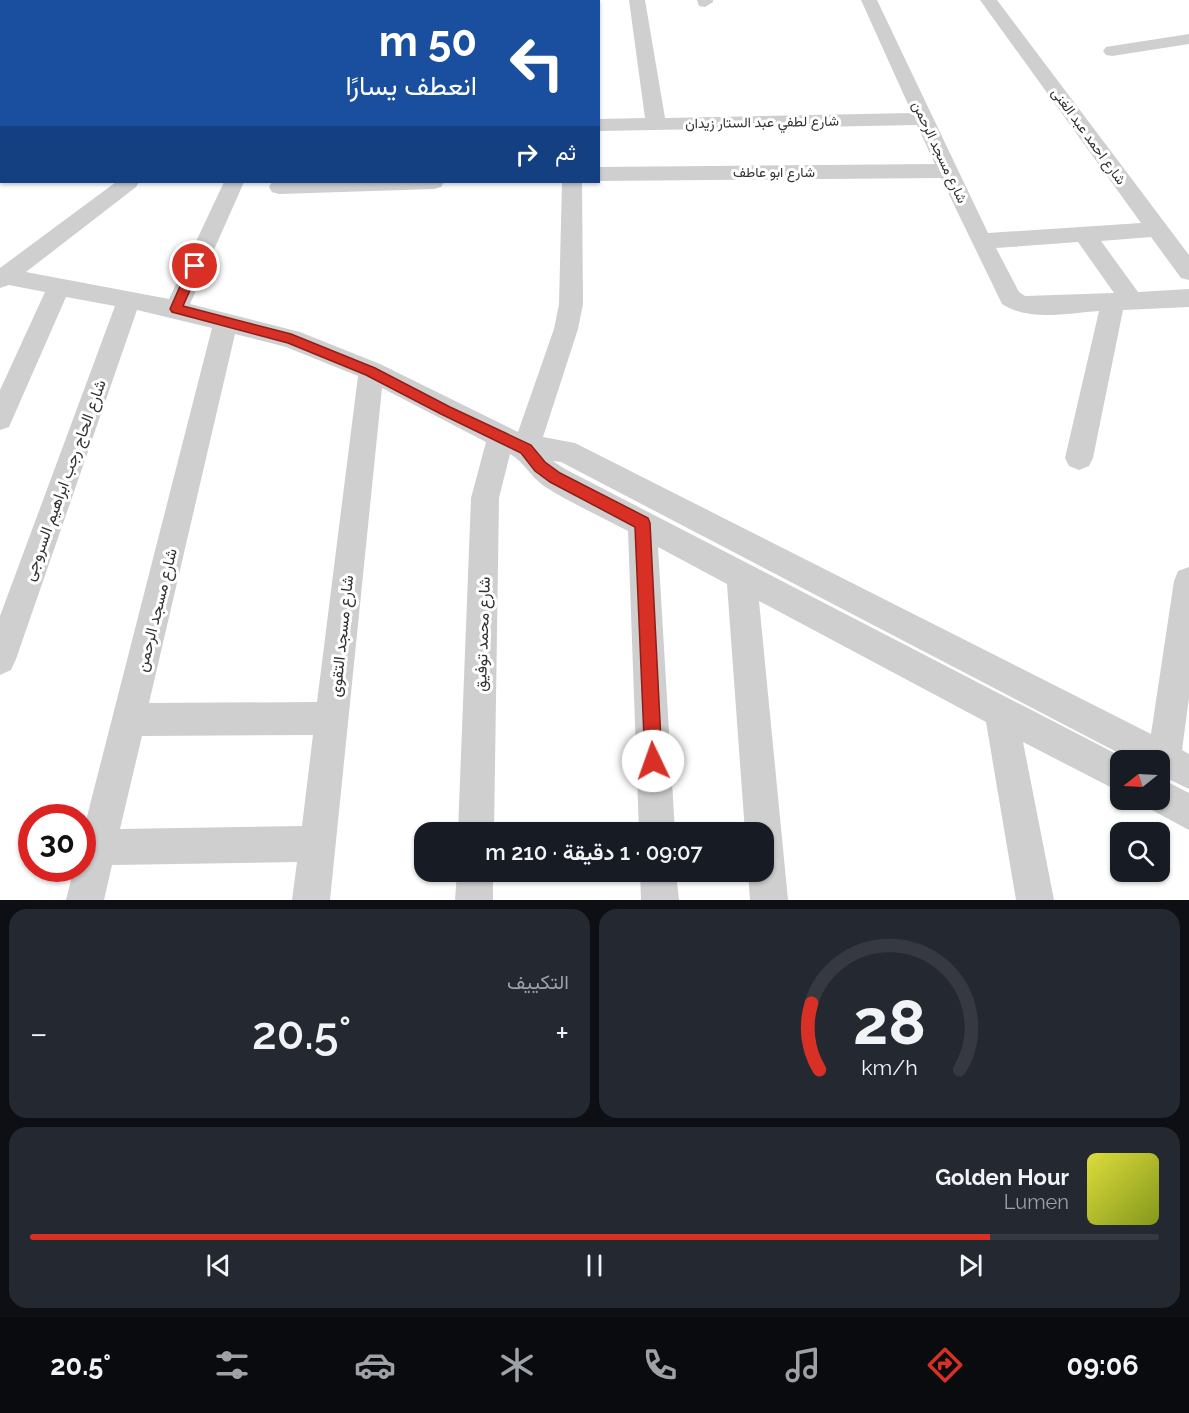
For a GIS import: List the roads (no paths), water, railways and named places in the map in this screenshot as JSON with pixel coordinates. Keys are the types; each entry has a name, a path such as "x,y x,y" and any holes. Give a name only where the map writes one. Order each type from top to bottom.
{"street":[{"path":"637,0 656,124"},
{"name":"شارع مسجد الرحمن","path":"869,0 981,241 1006,292 1014,302 1025,306 1122,301"},
{"name":"شارع احمد عبد الغنى","path":"988,0 1189,272"},
{"path":"1112,51 1189,39"},
{"name":"شارع لطفي عبد الستار زيدان","path":"600,125 925,119"},
{"name":"شارع ابو عاطف","path":"600,174 949,171"},
{"path":"2,278 128,183"},
{"path":"176,309 234,183"},
{"path":"279,187 403,183"},
{"name":"شارع محمد توفيق","path":"476,822 485,498 488,480 513,443 566,328 573,284 572,183"},
{"path":"981,241 1158,229"},
{"path":"1079,458 1122,301 1084,234"},
{"path":"2,278 176,309 226,321 291,339 371,371 513,443 555,478 1110,770"},
{"path":"0,419 59,287"},
{"path":"1122,301 1189,298"},
{"name":"شارع الحاج رجب ابراهيم السروجى","path":"0,659 129,300"},
{"name":"شارع مسجد الرحمن","path":"85,900 226,321"},
{"name":"شارع مسجد التقوى","path":"311,900 371,371"},
{"path":"513,443 565,452 1176,766 1189,581"},
{"path":"642,523 657,822"},
{"path":"741,574 762,822"},
{"path":"1001,712 1035,900"},
{"path":"129,720 332,718"},
{"path":"1170,802 1189,812"},
{"path":"98,847 318,844"},
{"path":"474,900 475,882"},
{"path":"659,882 660,900"},
{"path":"767,882 769,900"}]}
